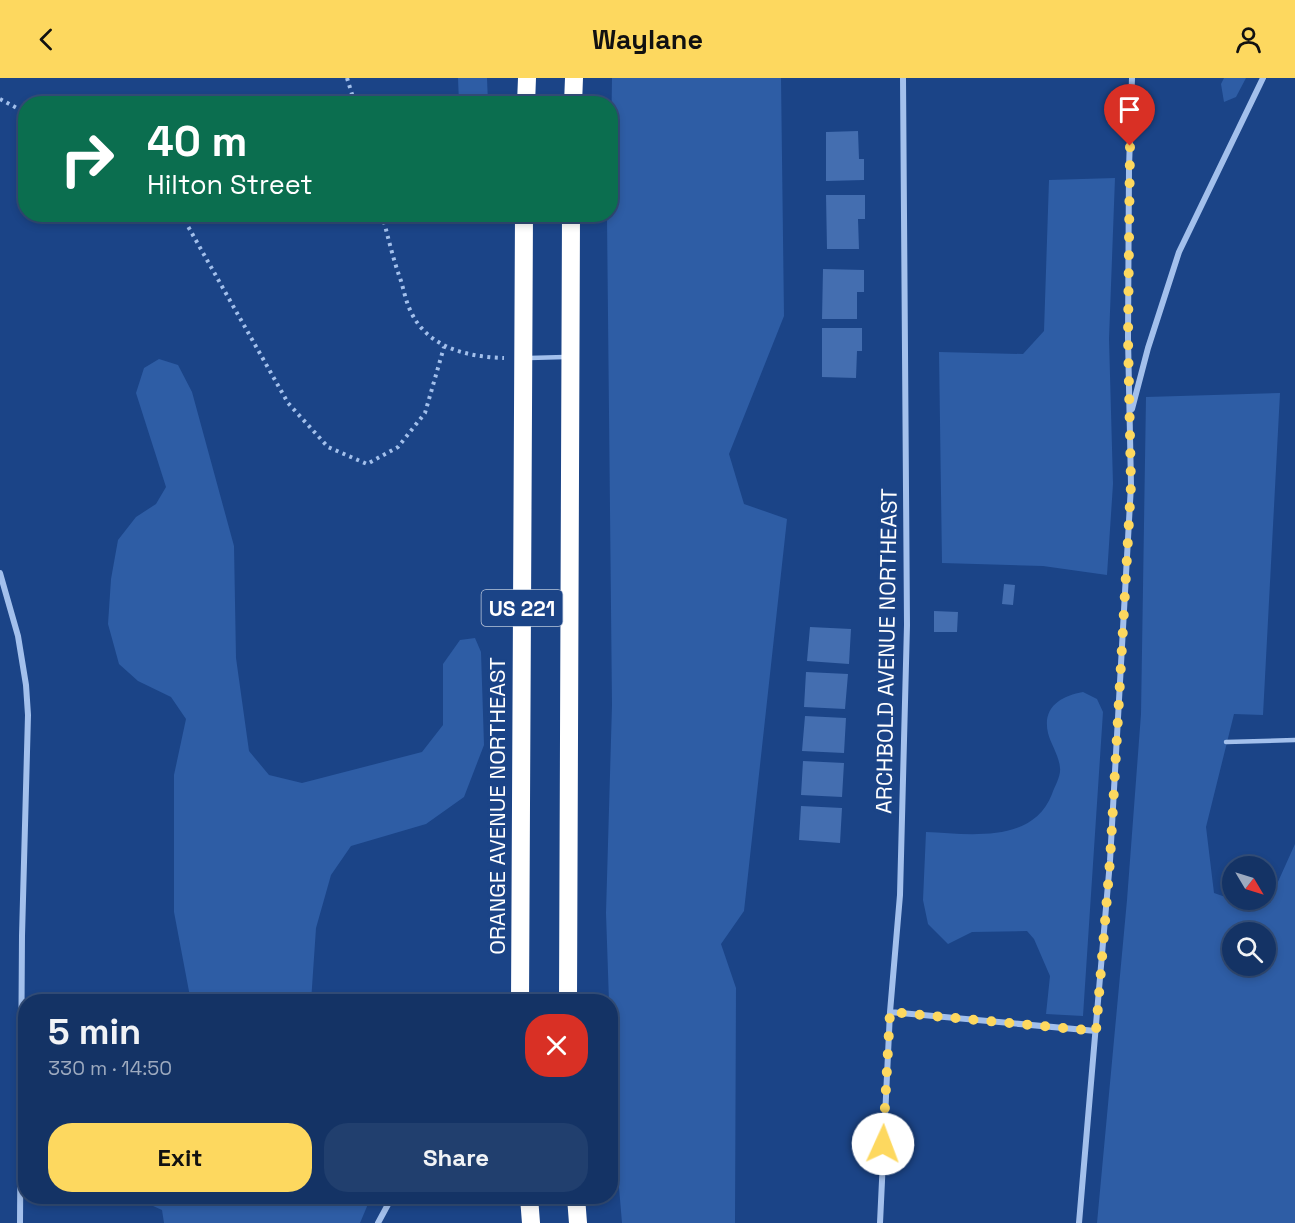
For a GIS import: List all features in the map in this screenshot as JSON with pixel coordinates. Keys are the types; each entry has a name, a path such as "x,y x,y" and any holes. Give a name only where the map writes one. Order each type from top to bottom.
{"highway":[{"path":"526,78 526,96"},
{"path":"573,96 574,78"},
{"name":"ORANGE AVENUE NORTHEAST","path":"520,994 524,222"},
{"name":"US 221","path":"568,994 571,222"},
{"path":"530,1204 531,1223"},
{"path":"577,1204 578,1223"}],"street":[{"name":"ARCHBOLD AVENUE NORTHEAST","path":"880,1223 890,1012 900,895 907,625 903,78"},
{"path":"1079,1223 1110,861 1131,485 1128,327 1132,78"},
{"path":"1131,415 1148,348 1179,252 1263,78"},
{"path":"0,573 18,636 28,715 22,994"},
{"path":"890,1012 1096,1031"},
{"path":"20,1204 20,1223"},
{"path":"378,1223 388,1204"}],"lane":[{"path":"523,359 571,357"},
{"path":"1226,742 1295,740"}],"path":[{"path":"348,78 353,96"},
{"path":"0,99 18,109"},
{"path":"186,222 288,403 328,447 367,464 398,447 425,413 444,346"},
{"path":"384,222 393,259 411,312 425,332 444,346 461,352 489,358 523,359"}],"shaded area":[{"path":"458,78 487,78 488,96 459,96"},
{"path":"612,78 781,78 784,316 729,454 744,504 787,519 744,911 721,944 736,988 735,1223 622,1223 618,1175 618,994 609,994 606,913 612,705 607,222 618,222 618,96 612,96"},
{"path":"1224,78 1246,78 1236,97 1224,102 1221,84"},
{"path":"1115,178 1109,339 1113,484 1107,575 1043,566 942,563 939,352 1023,354 1044,331 1049,180"},
{"path":"159,359 178,365 192,392 234,546 236,658 249,751 269,775 302,783 422,752 443,725 443,664 460,640 475,638 481,652 484,745 464,797 426,824 351,846 331,875 316,928 312,994 189,994 174,912 174,775 186,719 171,697 138,681 119,664 108,624 111,579 118,540 136,517 156,504 166,487 136,393 144,368"},
{"path":"1280,393 1263,715 1234,714 1206,827 1214,893 1222,896 1222,910 1276,910 1276,885 1295,844 1295,1223 1097,1223 1127,900 1141,714 1146,397"},
{"path":"1083,692 1097,699 1103,712 1083,1016 1046,1014 1050,976 1034,939 1027,931 972,932 948,944 928,924 923,900 926,832 998,833 1015,829 1030,821 1043,810 1060,774 1058,759 1048,733 1048,716 1055,704 1067,696"},
{"path":"149,1204 368,1204 360,1223 164,1223 162,1210"}],"building":[{"path":"858,131 859,159 864,159 864,180 826,181 826,132"},
{"path":"826,195 865,195 865,219 858,219 859,249 827,249"},
{"path":"823,269 864,270 864,292 857,292 857,319 822,319"},
{"path":"822,328 862,328 862,351 857,351 856,378 822,377"},
{"path":"1004,584 1015,585 1013,605 1002,604"},
{"path":"934,611 958,612 957,632 934,632"},
{"path":"810,627 851,629 849,664 807,661"},
{"path":"806,672 848,674 845,709 804,707"},
{"path":"805,716 846,718 844,753 802,751"},
{"path":"803,761 844,763 842,797 801,795"},
{"path":"801,806 842,808 840,843 799,840"}],"route":[{"path":"883,1144 890,1012 1096,1031 1110,861 1131,485 1128,338 1130,146"}]}
